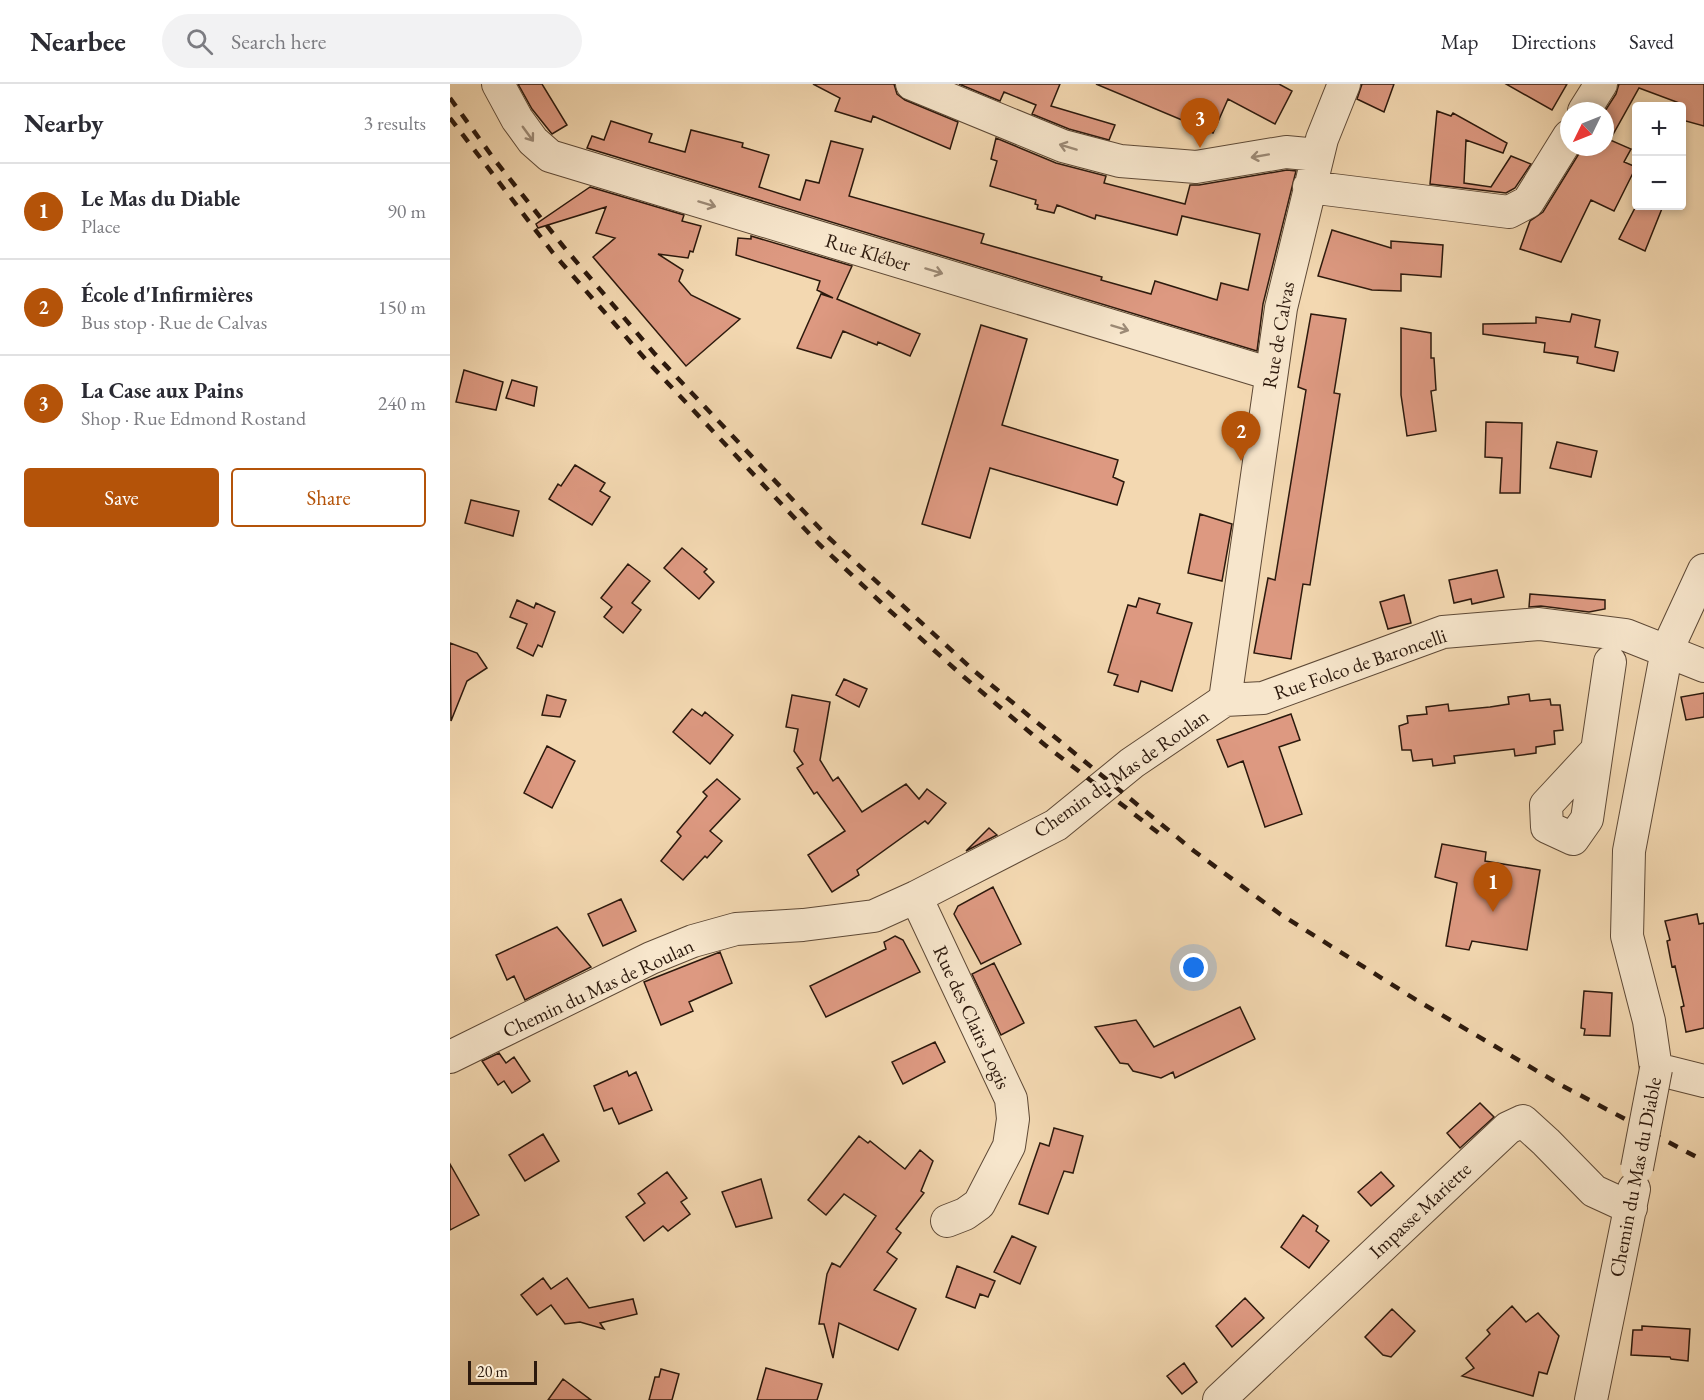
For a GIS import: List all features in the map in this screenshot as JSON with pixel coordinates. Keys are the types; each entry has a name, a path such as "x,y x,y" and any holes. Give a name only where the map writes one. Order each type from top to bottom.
{"street":[{"name":"Rue Kléber","path":"498,84 533,141 550,156 1271,374"},
{"path":"912,84 1063,146 1120,161 1196,167 1286,152 1318,155"},
{"name":"Rue de Calvas","path":"1225,699 1281,308 1322,139 1344,84"},
{"path":"1590,102 1601,84"},
{"path":"1309,187 1509,212 1528,202 1560,150"},
{"name":"Chemin du Mas du Diable","path":"1591,1400 1631,1208 1656,1069 1649,1021 1627,936 1629,851 1667,650 1704,570"},
{"name":"Rue Folco de Baroncelli","path":"1225,699 1263,698 1443,632 1539,624 1626,634 1704,666"},
{"path":"1597,750 1546,805 1547,827 1573,838 1587,819 1610,662"},
{"name":"Chemin du Mas de Roulan","path":"450,1057 651,958 693,941 736,929 803,926 874,916 916,897 1056,825 1132,763 1225,699"},
{"path":"1577,833 1631,838"},
{"name":"Rue des Clairs Logis","path":"916,897 1011,1099 1012,1119 1009,1146 980,1204 965,1214 947,1221"},
{"path":"1656,1069 1704,1081"},
{"name":"Impasse Mariette","path":"1219,1400 1508,1128 1522,1122 1546,1142 1594,1191 1631,1208"}],"building":[{"path":"518,84 542,84 567,125 552,134 532,109"},
{"path":"813,84 894,84 897,94 905,100 958,122 950,149 873,116 871,122 835,111 840,98"},
{"path":"959,84 1060,84 1051,106 1115,125 1109,140 1069,129 1032,114 1036,105 1004,92 1000,101"},
{"path":"1096,84 1279,84 1292,91 1275,124 1228,99 1213,133"},
{"path":"1362,84 1394,84 1384,112 1357,99"},
{"path":"1506,84 1567,84 1552,110"},
{"path":"1619,84 1704,84 1704,126 1686,121 1686,102 1677,102 1639,88 1614,133 1614,102 1611,102"},
{"path":"1437,111 1451,116 1453,113 1507,143 1503,153 1466,140 1464,183 1491,187 1511,156 1531,164 1515,188 1506,193 1430,184"},
{"path":"611,121 652,134 649,142 685,152 691,130 743,143 742,147 769,155 759,187 800,200 806,180 819,183 831,141 863,149 849,196 984,234 981,243 1102,277 1101,280 1151,294 1155,281 1217,300 1221,283 1248,290 1260,234 1182,216 1177,235 1096,215 1095,219 1057,205 1054,213 1037,209 1036,200 990,186 997,161 991,159 996,138 1056,163 1106,176 1104,183 1185,204 1190,185 1287,170 1296,171 1263,304 1257,351 587,148 592,136 604,140"},
{"path":"1614,142 1631,149 1624,162 1632,165 1632,175 1614,211 1591,200 1561,262 1520,249 1530,221 1543,212 1577,156 1614,156"},
{"path":"590,187 684,215 682,221 701,226 693,252 690,251 688,258 658,254 683,270 679,281 691,295 740,319 686,366 593,257 615,238 596,233 606,207 538,228 536,224"},
{"path":"1634,210 1661,210 1645,251 1619,239"},
{"path":"1332,230 1391,248 1391,241 1443,245 1441,277 1401,274 1401,291 1372,290 1318,276"},
{"path":"751,236 852,266 837,299 920,334 910,356 878,342 877,345 843,331 831,358 797,348 821,294 833,298 817,290 820,281 736,255 738,238 751,239"},
{"path":"1311,314 1346,319 1334,393 1340,394 1310,585 1303,584 1291,659 1254,653 1268,578 1275,580 1306,390 1298,387"},
{"path":"1572,314 1600,320 1595,347 1618,352 1614,371 1577,363 1578,357 1544,352 1545,343 1483,334 1483,324 1536,323 1536,317 1570,322"},
{"path":"981,325 1027,339 1002,425 1118,460 1113,477 1124,482 1117,505 990,468 970,538 922,524"},
{"path":"1401,328 1431,333 1431,358 1434,358 1436,390 1431,391 1436,431 1407,436 1401,395"},
{"path":"464,370 503,382 496,410 456,402"},
{"path":"512,380 537,387 534,406 506,398"},
{"path":"1486,422 1522,423 1520,493 1500,493 1502,458 1485,457"},
{"path":"1557,442 1597,451 1591,477 1550,468"},
{"path":"575,465 605,483 600,491 610,497 592,525 549,499 558,484 561,486"},
{"path":"471,500 519,511 513,536 465,523"},
{"path":"1200,514 1232,524 1222,581 1188,573"},
{"path":"682,548 707,569 704,572 714,582 699,599 664,568"},
{"path":"628,564 650,581 632,603 641,610 623,633 604,617 612,607 601,598"},
{"path":"1497,570 1504,597 1472,604 1471,599 1454,603 1449,580"},
{"path":"1530,594 1605,600 1605,609 1589,612 1541,606 1529,607"},
{"path":"1404,595 1411,623 1388,629 1380,602"},
{"path":"1139,598 1160,604 1157,613 1192,623 1172,691 1141,681 1138,692 1114,685 1118,675 1108,672 1128,605 1136,607"},
{"path":"517,600 534,608 536,603 555,612 542,647 538,645 533,656 517,648 527,624 510,617"},
{"path":"450,643 477,653 487,668 467,681 451,721"},
{"path":"844,679 867,689 859,707 836,695"},
{"path":"1704,693 1704,717 1686,720 1681,697"},
{"path":"1529,694 1530,701 1550,699 1551,705 1560,705 1563,730 1554,731 1555,744 1536,747 1536,753 1515,756 1514,749 1454,756 1455,763 1433,766 1432,759 1413,761 1411,750 1402,750 1399,726 1408,723 1407,716 1427,714 1426,707 1448,704 1449,711 1490,707 1509,704 1508,697"},
{"path":"547,695 566,700 560,717 542,715"},
{"path":"792,695 830,702 820,760 833,781 838,777 862,812 906,784 919,799 927,789 946,803 928,824 925,821 857,870 859,875 832,892 808,855 845,831 817,792 814,794 797,768 803,764 794,751 798,729 786,727"},
{"path":"692,709 702,716 705,712 733,735 710,764 673,732"},
{"path":"1291,714 1300,740 1279,747 1302,814 1265,827 1243,761 1228,767 1217,740"},
{"path":"547,746 575,761 552,808 524,793"},
{"path":"717,779 740,799 710,831 722,841 683,880 661,861 681,836 677,832 707,796 703,792"},
{"path":"989,828 997,835 966,851"},
{"path":"1442,844 1486,852 1485,861 1540,870 1527,950 1472,941 1469,950 1446,946 1457,883 1435,877"},
{"path":"993,887 1021,944 981,964 954,914 958,906"},
{"path":"621,899 636,931 603,946 588,914"},
{"path":"1697,914 1699,924 1704,923 1704,1028 1686,1032 1681,1007 1684,1006 1675,966 1672,967 1667,941 1670,940 1665,921"},
{"path":"557,927 591,967 525,1000 514,976 507,980 496,955"},
{"path":"895,936 903,940 920,972 826,1017 810,986 886,949 884,942"},
{"path":"720,952 732,983 689,1002 693,1011 661,1025 644,982"},
{"path":"994,963 1024,1023 1001,1035 972,974"},
{"path":"1584,991 1612,993 1610,1036 1584,1035 1585,1029 1581,1028"},
{"path":"1240,1007 1255,1039 1175,1078 1173,1072 1161,1078 1133,1071 1128,1064 1120,1063 1095,1027 1136,1020 1154,1047"},
{"path":"935,1042 945,1062 903,1084 892,1062"},
{"path":"499,1053 506,1063 514,1057 530,1081 512,1093 504,1081 498,1085 482,1061"},
{"path":"627,1071 629,1076 636,1072 652,1110 619,1124 612,1108 604,1111 594,1086"},
{"path":"1480,1103 1494,1117 1460,1148 1447,1133"},
{"path":"1054,1128 1083,1136 1073,1173 1064,1171 1048,1214 1019,1204 1040,1143 1049,1146"},
{"path":"543,1134 559,1161 525,1181 509,1155"},
{"path":"859,1136 868,1143 870,1141 905,1169 920,1150 933,1161 921,1191 924,1193 896,1229 901,1233 887,1252 897,1259 874,1290 916,1309 898,1350 839,1323 833,1358 824,1324 819,1324 827,1274 832,1263 840,1267 876,1216 844,1194 826,1215 808,1200"},
{"path":"450,1164 479,1215 450,1230"},
{"path":"667,1172 687,1198 681,1202 690,1214 668,1231 663,1226 644,1241 626,1217 645,1203 638,1194"},
{"path":"1381,1172 1394,1186 1371,1206 1358,1192"},
{"path":"761,1179 772,1218 736,1227 722,1192"},
{"path":"1303,1215 1318,1226 1316,1231 1329,1241 1309,1268 1281,1247"},
{"path":"1012,1236 1036,1247 1020,1284 994,1272"},
{"path":"957,1266 995,1281 988,1297 980,1294 975,1308 946,1297"},
{"path":"543,1278 551,1289 567,1278 589,1308 633,1299 637,1314 600,1323 604,1329 580,1322 565,1324 551,1305 537,1315 521,1295"},
{"path":"1245,1298 1264,1318 1232,1347 1216,1326"},
{"path":"1512,1306 1526,1322 1538,1313 1559,1336 1547,1374 1539,1372 1533,1396 1462,1376 1474,1368 1466,1358 1490,1334 1487,1330"},
{"path":"1392,1309 1415,1331 1391,1357 1383,1355 1365,1337"},
{"path":"1642,1326 1690,1329 1688,1361 1670,1357 1631,1355 1633,1330 1642,1330"},
{"path":"1184,1363 1197,1382 1182,1394 1167,1376"},
{"path":"766,1368 822,1384 817,1400 757,1400"},
{"path":"661,1369 679,1374 672,1400 649,1400 655,1377 659,1377"},
{"path":"563,1379 591,1400 548,1400"}],"railway":[{"path":"450,98 494,159 563,246 654,353 828,537 973,670 1194,851 1280,914 1418,1001 1561,1085 1704,1161"},
{"path":"450,118 553,253 647,361 819,544 964,677 1045,745 1165,838"}],"place":[{"name":"La Case aux Pains","path":"1200,148"},
{"name":"École d'Infirmières","path":"1241,461"},
{"name":"Le Mas du Diable","path":"1493,912"}]}
